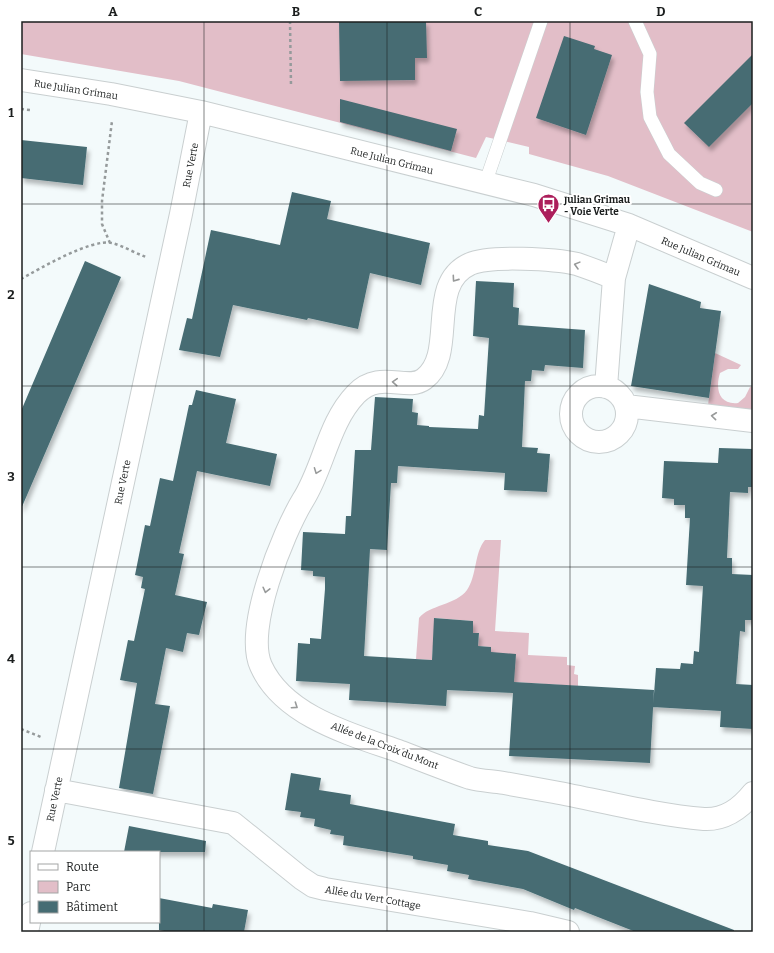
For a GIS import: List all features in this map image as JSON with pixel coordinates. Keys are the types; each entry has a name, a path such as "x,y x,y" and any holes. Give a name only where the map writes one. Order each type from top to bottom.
{"street":[{"name":"Rue Julian Grimau","path":"21,80 111,94 201,112 534,195 629,225 753,278"},
{"name":"Rue Verte","path":"43,851 181,214 201,112"},
{"path":"606,387 614,278 629,225"},
{"name":"Allée de la Croix du Mont","path":"614,278 576,264 494,258 468,264 457,274 446,297 440,349 431,373 419,382 381,381 368,385 356,394 337,422 314,481 291,522 272,567 262,607 258,656 261,666 281,695 304,712 343,731 469,778 704,819 713,819 729,814 753,793"},
{"path":"606,387 615,391 626,406 626,424 621,432 614,438 597,442 588,440 575,428 572,420 572,411 575,402 580,394 588,389 606,387"},
{"path":"626,406 753,421"},
{"name":"Allée du Vert Cottage","path":"56,790 233,824 313,886 530,923 568,932"},
{"path":"27,932 30,918"}],"lane":[{"path":"485,184 541,21"},
{"path":"635,21 650,54 647,92 650,117 669,154 700,183 716,190"}],"path":[{"path":"290,21 291,86"},
{"path":"110,243 102,224 102,201 112,118"},
{"path":"21,279 70,254 101,243 110,243 146,258"}],"green space":[{"path":"21,21 753,21 753,232 608,176 529,154 529,147 486,137 476,158 179,81 21,54"},
{"path":"715,353 741,365 738,369 728,369 720,373 718,390 720,395 726,401 738,403 745,397 750,387 753,387 752,411 708,405"},
{"path":"485,540 501,540 495,631 529,633 528,655 567,657 567,665 575,666 574,674 578,675 578,686 514,682 491,652 491,647 478,646 479,633 473,633 473,621 435,618 432,660 416,659 419,618 429,610 456,599 467,590 472,578 481,545"}],"building":[{"path":"339,21 426,21 427,58 415,58 415,80 340,81"},
{"path":"564,36 595,46 594,49 612,55 586,135 536,118"},
{"path":"753,54 753,103 709,147 684,123"},
{"path":"340,99 457,129 451,151 340,122"},
{"path":"21,140 87,147 83,185 21,178"},
{"path":"292,192 331,201 327,219 430,243 421,285 370,273 358,329 308,318 307,320 233,305 220,357 179,350 187,318 192,319 211,230 280,245"},
{"path":"85,261 121,277 21,509 21,411"},
{"path":"476,281 514,283 513,307 519,308 518,325 585,330 583,368 545,365 544,371 532,370 531,381 525,381 522,447 538,448 537,453 550,454 547,492 504,490 505,473 398,466 397,483 391,483 387,550 370,549 364,656 432,660 434,618 473,621 473,633 479,633 478,646 491,647 491,652 516,654 514,682 654,690 650,763 509,756 513,693 447,690 446,706 349,700 350,684 296,681 298,643 310,644 310,638 321,639 325,589 325,577 313,576 313,571 301,570 303,532 345,534 346,516 351,516 355,450 371,450 375,397 413,399 412,412 418,413 417,425 429,427 478,429 479,415 484,416 489,338 473,336"},
{"path":"649,284 701,302 700,308 721,311 709,398 631,386"},
{"path":"196,390 236,399 226,443 277,454 270,486 197,471 179,553 184,554 175,595 207,602 199,635 187,633 183,652 166,648 155,704 170,706 153,794 119,788 137,683 120,680 128,640 134,641 145,589 141,588 143,577 135,575 145,525 150,526 160,478 173,481 189,405 192,405"},
{"path":"719,448 753,449 753,487 748,487 748,493 730,492 727,558 732,558 732,574 753,575 753,620 745,620 745,632 740,631 736,684 753,685 753,729 720,727 721,711 653,707 656,668 680,669 681,663 693,664 694,651 699,652 703,586 686,585 690,518 685,518 685,505 674,505 674,499 662,498 664,461 718,463"},
{"path":"291,773 321,778 319,790 351,795 350,804 455,824 453,835 488,841 488,845 528,851 734,930 734,932 636,932 575,908 574,910 523,889 468,879 469,875 447,871 448,865 413,859 413,856 343,845 344,836 330,834 331,830 314,826 315,819 300,817 301,812 285,810"},
{"path":"129,826 206,841 205,852 124,851"},
{"path":"160,898 212,908 213,904 248,910 244,932 170,932 159,930"}],"place":[{"name":"Julian Grimau - Voie Verte","path":"548,224"}]}
